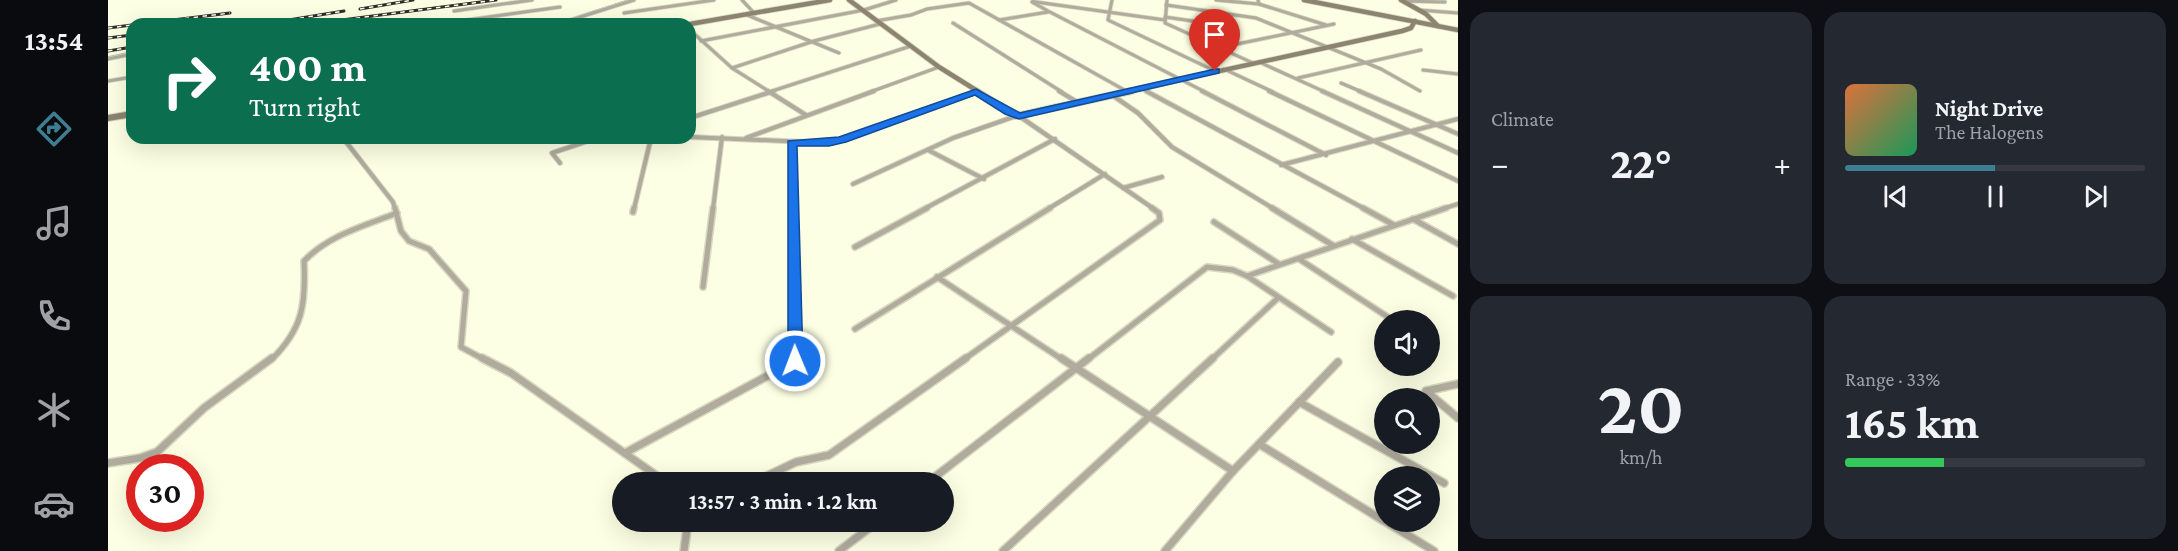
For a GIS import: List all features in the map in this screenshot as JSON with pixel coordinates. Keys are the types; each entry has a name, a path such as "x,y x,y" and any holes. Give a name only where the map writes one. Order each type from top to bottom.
{"street":[{"path":"452,18 453,10 532,0"},
{"path":"577,18 634,0"},
{"path":"628,18 624,13 714,0"},
{"path":"742,0 754,14"},
{"path":"696,23 830,0"},
{"path":"775,472 796,462 830,455 1160,220 1159,213 1105,174 1055,139 939,67 849,0"},
{"path":"701,40 864,10 896,0"},
{"path":"1075,7 1078,0"},
{"path":"1112,0 1108,20 1215,71"},
{"path":"1216,0 1258,2 1327,26"},
{"path":"1304,0 1458,30"},
{"path":"1402,1 1445,2 1442,0"},
{"path":"1033,1 1213,24"},
{"path":"1033,1 1048,12 1326,155"},
{"path":"1402,1 1419,10 1438,26"},
{"path":"1420,91 1366,63 1256,18 1167,2 1165,23 1218,48 1296,79 1458,153"},
{"path":"732,68 878,22 969,3 1128,92"},
{"path":"486,18 560,7"},
{"path":"1419,10 1458,13"},
{"path":"999,20 1048,12"},
{"path":"747,15 839,53"},
{"path":"852,184 928,150 1018,116 1409,29 1415,21"},
{"path":"953,23 1077,102"},
{"path":"1218,48 1334,24"},
{"path":"696,35 732,68 806,115"},
{"path":"696,116 911,46"},
{"path":"1296,79 1421,50"},
{"path":"108,59 126,55"},
{"path":"745,138 939,67"},
{"path":"1224,69 1458,181"},
{"path":"1423,70 1458,74"},
{"path":"108,81 126,78"},
{"path":"1341,83 1458,134"},
{"path":"1143,89 1394,225"},
{"path":"696,136 792,143 829,143 976,92"},
{"path":"1112,95 1138,113 1172,147 1334,246"},
{"path":"108,118 126,115"},
{"path":"1281,165 1458,119"},
{"path":"704,287 722,137"},
{"path":"855,247 1055,139"},
{"path":"625,453 795,361 792,143"},
{"path":"348,144 393,202 400,231 409,241 429,249 466,291 461,347 511,373 652,472"},
{"path":"560,163 552,153 580,144"},
{"path":"633,212 650,144"},
{"path":"928,150 984,179"},
{"path":"855,329 1105,174"},
{"path":"1122,188 1162,177"},
{"path":"1247,276 1458,204"},
{"path":"108,463 143,458 158,451 210,402 269,363 286,346 306,305 304,261 311,252 342,235 397,213"},
{"path":"1413,219 1458,244"},
{"path":"1214,222 1279,264"},
{"path":"1352,239 1453,296"},
{"path":"1299,258 1377,310"},
{"path":"941,472 1207,267 1233,270 1247,276 1331,332"},
{"path":"937,277 1233,471"},
{"path":"1003,551 1278,298"},
{"path":"1165,551 1233,471 1338,362"},
{"path":"1458,384 1428,388 1426,391 1458,418"},
{"path":"1299,402 1444,483"},
{"path":"1259,444 1374,515"},
{"path":"684,551 687,532"},
{"path":"839,551 864,532"},
{"path":"1402,532 1434,551"}],"waterway":[{"path":"576,17 628,0"},
{"path":"108,57 126,53"}],"railway":[{"path":"360,9 413,0"},
{"path":"357,18 496,0"},
{"path":"301,18 344,11"},
{"path":"189,18 230,13"},
{"path":"108,28 126,26"},
{"path":"108,38 126,36"},
{"path":"108,51 126,48"}],"route":[{"path":"795,361 792,143 829,143 842,140 976,92 1008,112 1019,116 1215,71"}]}
